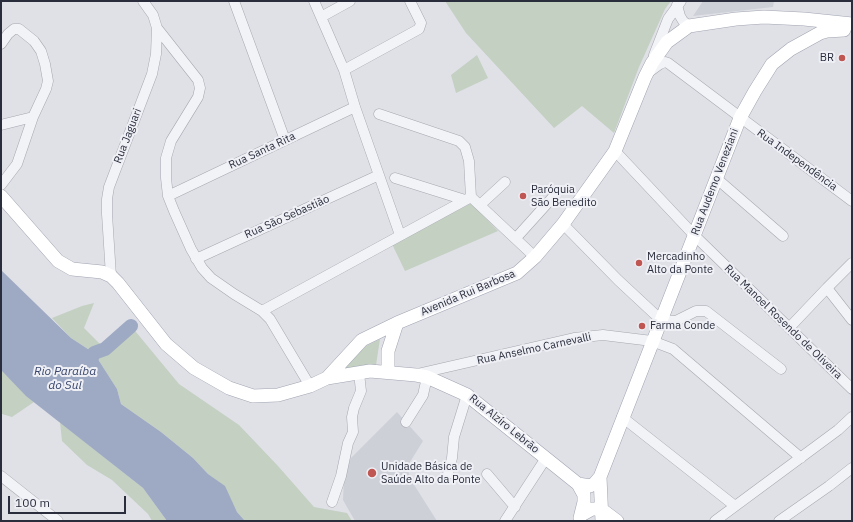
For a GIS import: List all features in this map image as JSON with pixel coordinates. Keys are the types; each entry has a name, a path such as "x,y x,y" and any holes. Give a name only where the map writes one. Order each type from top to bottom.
{"main road":[{"name":"Avenida Rui Barbosa","path":"111,276 166,344 194,368 229,388 254,396 278,395 310,386 327,378 362,340 397,323 517,273 534,257 563,224 615,151 652,62 667,42 690,26 736,19 764,17 804,19 846,24"},
{"path":"804,19 808,30 804,41"},
{"name":"Rua Audemo Veneziani","path":"602,515 600,478 622,417 740,118 772,64 791,49 804,41 827,31 838,30 852,32"},
{"path":"1,196 58,261 72,269 102,272 111,276"},
{"path":"388,372 388,351 397,323"},
{"name":"Rua Alzíro Lebrão","path":"327,378 370,371 421,376 467,395 578,484"},
{"path":"578,484 590,486 600,478"},
{"path":"578,484 584,495 580,518"},
{"path":"580,518 592,509 617,521"}],"street":[{"name":"Rua Jaguari","path":"111,276 107,214 109,188 152,74 156,54 157,28 153,15 143,1"},
{"path":"234,1 286,140"},
{"path":"314,1 344,70 400,235"},
{"path":"321,17 350,1"},
{"path":"344,70 415,31 421,26 420,19 410,1"},
{"path":"679,3 680,16 683,21 690,26"},
{"path":"652,62 668,19 679,3"},
{"path":"157,28 198,80 200,88 198,97 171,141 166,158 168,196 174,211 196,259 211,278 262,311 270,319 310,386"},
{"path":"1,44 11,31 14,29 19,29 34,41 41,51 48,81 46,89 33,117 17,164 1,184"},
{"name":"Rua Independência","path":"646,75 660,64 664,62 668,63 852,201"},
{"name":"Rua Santa Rita","path":"168,196 355,106"},
{"path":"379,114 458,141 466,147 469,161 468,198"},
{"path":"1,125 33,117"},
{"name":"Rua Manoel Rosendo de Oliveira","path":"615,151 694,235 852,389"},
{"name":"Rua São Sebastião","path":"196,259 379,175"},
{"path":"395,178 468,198 480,205 516,238 534,257"},
{"path":"716,178 783,236"},
{"path":"480,205 505,182"},
{"path":"516,238 553,197"},
{"path":"262,311 468,198"},
{"path":"563,224 618,280 661,320 676,321 696,311 706,311 781,369"},
{"path":"789,328 852,264"},
{"path":"827,288 852,320"},
{"name":"Rua Anselmo Carnevalli","path":"421,376 574,338 603,335 652,341 673,349 801,458"},
{"path":"332,502 341,476 348,443 353,432 352,417 361,391 359,373"},
{"path":"406,422 423,395 421,376"},
{"path":"448,474 452,458 454,437 467,395"},
{"path":"622,417 735,506"},
{"path":"715,521 838,430 852,417"},
{"path":"506,521 546,458"},
{"path":"779,521 852,468"},
{"path":"487,474 515,507"},
{"path":"1,476 58,521"}],"shaded area":[{"path":"703,1 774,1 773,7 693,16"},
{"path":"397,412 423,441 410,462 408,470 411,480 437,521 355,521 343,500 344,476 351,458"}],"green space":[{"path":"445,1 671,1 665,9 639,67 614,133 582,106 554,128 466,33"},
{"path":"477,55 488,78 456,93 451,75"},
{"path":"471,203 498,231 405,271 392,244"},
{"path":"94,303 84,328 105,349 131,326 179,384 239,425 314,507 347,513 352,521 245,521 237,512 224,486 208,474 193,458 161,432 121,404 117,389 94,353 71,338 52,318 82,306"},
{"path":"380,339 376,365 358,366 344,370 346,364 354,356 366,346"},
{"path":"1,370 34,402 12,417 2,414 1,411"},
{"path":"60,422 143,488 167,521 152,521 148,514 112,480 87,465 62,441"}],"water":[{"name":"Rio Paraíba do Sul","path":"1,270 71,338 94,353 117,389 121,404 161,432 193,458 208,474 225,486 237,512 245,521 167,521 143,488 26,396 1,370"}],"waterway":[{"path":"86,370 94,353 105,349 131,326"}],"place":[{"name":"BR","path":"842,58"},
{"name":"Paróquia São Benedito","path":"523,196"},
{"name":"Mercadinho Alto da Ponte","path":"639,263"},
{"name":"Farma Conde","path":"642,326"},
{"name":"Unidade Básica de Saúde Alto da Ponte","path":"372,473"}]}
